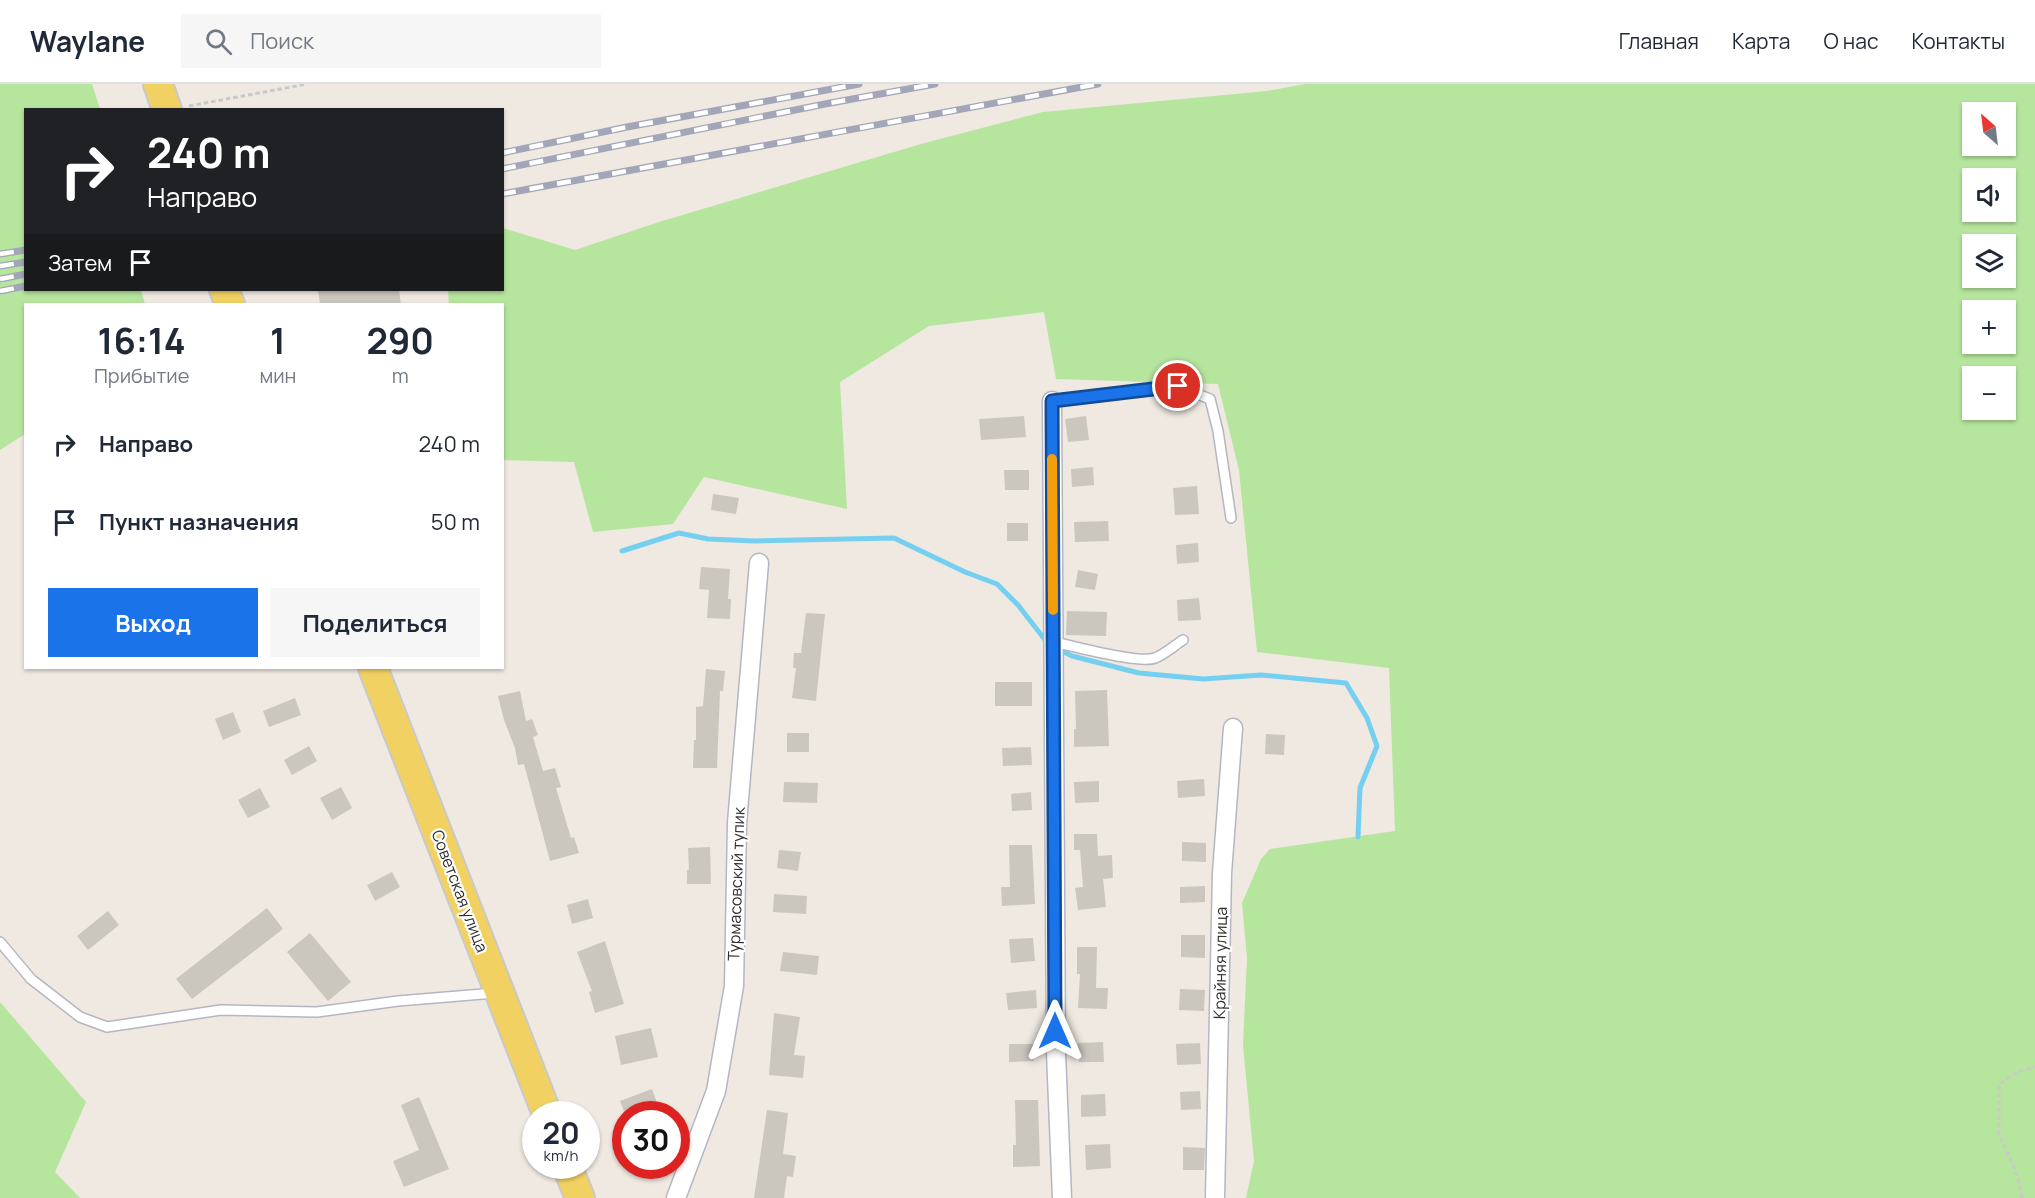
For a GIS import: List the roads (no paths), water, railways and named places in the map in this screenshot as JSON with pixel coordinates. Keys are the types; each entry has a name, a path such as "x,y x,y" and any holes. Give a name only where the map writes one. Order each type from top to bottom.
{"main road":[{"path":"158,84 174,108"},
{"name":"Советская улица","path":"373,669 542,1101"},
{"path":"572,1179 580,1198"}],"street":[{"path":"1052,401 1056,1053 1062,1198"},
{"name":"Турмасовский тупик","path":"676,1198 716,1091 734,986 737,823 759,563"},
{"name":"Крайняя улица","path":"1215,1198 1222,873 1233,728"}],"lane":[{"path":"1052,401 1178,386 1209,399 1220,442 1231,518"},
{"path":"1054,649 1083,647 1122,657 1155,658 1183,640"},
{"path":"0,942 31,979 80,1017 107,1027 221,1010 317,1012 398,1000 500,992"}],"waterway":[{"path":"622,551 679,533 708,539 755,541 894,538 965,572 997,584 1018,605 1049,645"},
{"path":"1058,649 1072,656 1139,673 1203,679 1261,675 1346,683 1367,718 1377,746 1360,788 1358,837"}],"railway":[{"path":"504,153 859,84"},
{"path":"504,169 935,84"},
{"path":"504,194 1098,84"},
{"path":"0,254 24,250"},
{"path":"0,266 24,262"},
{"path":"0,279 24,274"},
{"path":"0,291 24,286"}]}
